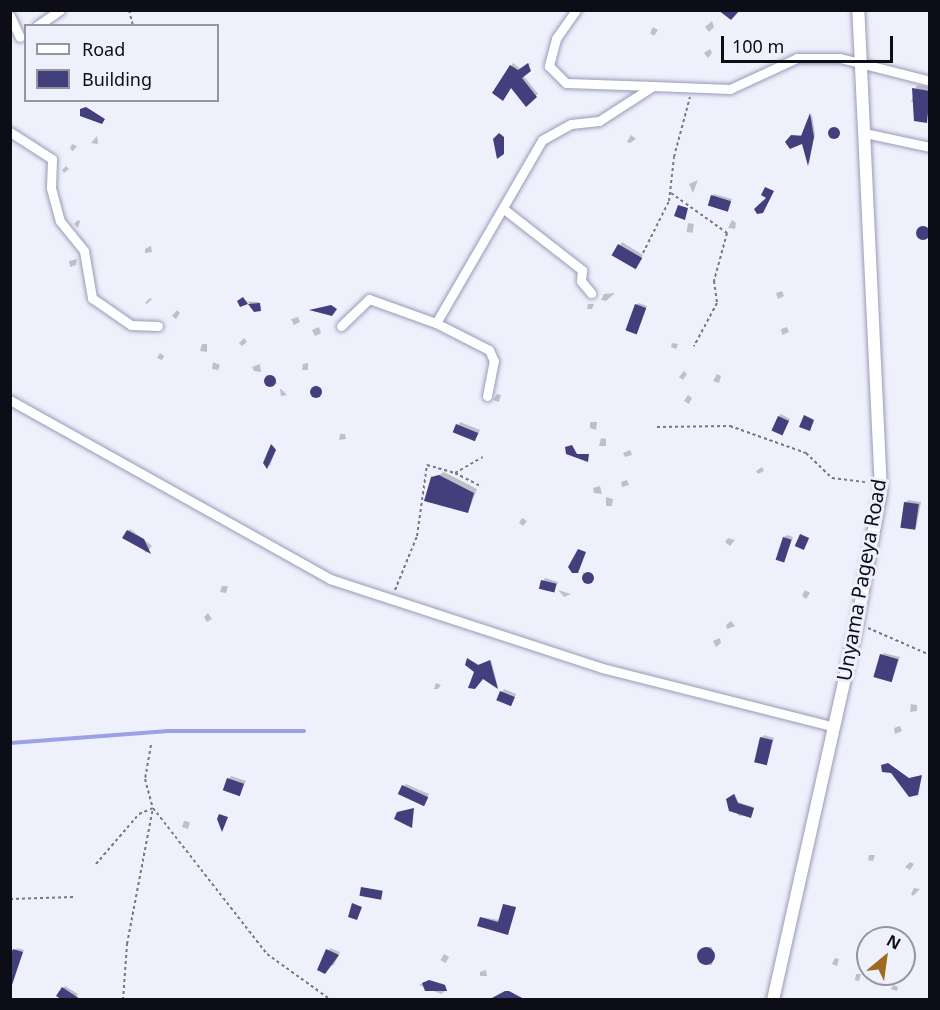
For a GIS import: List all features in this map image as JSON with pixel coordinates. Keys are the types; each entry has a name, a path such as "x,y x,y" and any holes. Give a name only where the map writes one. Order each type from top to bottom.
{"street":[{"path":"40,24 60,10"},
{"path":"576,10 556,39 549,66 566,83 694,85 730,89 796,58 820,55 930,81"},
{"name":"Unyama Pageya Road","path":"773,999 832,726 857,623 881,483 858,10"},
{"path":"10,16 23,35 10,42"},
{"path":"436,323 505,210 542,140 571,124 599,121 652,86"},
{"path":"10,132 52,159 51,188 60,221 84,251 92,297 110,315 131,325 158,326"},
{"path":"865,133 930,147"},
{"path":"505,210 582,270 581,281 591,293"},
{"path":"341,326 369,299 385,300 436,323 489,350 494,361 487,396"},
{"path":"10,400 330,579 391,602 602,668 832,726"}],"path":[{"path":"643,253 671,192 674,157 694,85"},
{"path":"671,192 727,233 714,281 717,303 694,346"},
{"path":"657,426 730,426 806,453 832,478 881,483"},
{"path":"455,473 483,457"},
{"path":"391,602 417,536 427,465 455,473 482,488"},
{"path":"857,623 930,655"},
{"path":"151,745 145,779 153,808 267,954 332,999"},
{"path":"96,864 139,814 153,808"},
{"path":"123,999 127,944 153,808"},
{"path":"10,899 74,897"}],"building":[{"path":"718,10 740,10 731,20"},
{"path":"528,63 531,71 522,78 537,97 526,107 511,88 503,101 492,93 510,65 518,70"},
{"path":"912,88 930,91 927,123 914,121"},
{"path":"86,107 105,119 102,124 80,116 80,109"},
{"path":"810,113 814,137 808,166 802,144 790,149 785,142 791,135 801,136"},
{"path":"836,127 840,133 836,139 832,139 828,131"},
{"path":"499,133 504,137 504,154 497,159 493,139"},
{"path":"765,187 774,191 763,213 757,214 754,209 766,198 761,195"},
{"path":"711,195 731,201 728,212 708,206"},
{"path":"678,205 688,208 685,220 674,216"},
{"path":"923,226 928,228 930,233 928,238 923,240 918,238 916,233 918,228"},
{"path":"618,244 642,258 636,269 612,255"},
{"path":"243,297 248,304 240,307 237,301"},
{"path":"260,303 261,311 254,312 248,304"},
{"path":"635,304 646,308 637,334 625,330"},
{"path":"331,305 337,309 332,316 309,310"},
{"path":"272,375 276,381 272,387 268,387 264,379"},
{"path":"318,386 321,387 321,397 314,398 311,397 310,390 311,387"},
{"path":"804,415 814,420 810,431 799,427"},
{"path":"778,416 789,421 782,435 771,431"},
{"path":"456,424 478,433 475,441 453,432"},
{"path":"271,444 276,450 267,469 263,463"},
{"path":"572,445 577,454 589,454 588,462 566,454 565,447"},
{"path":"439,475 474,493 468,513 424,501 431,477"},
{"path":"904,502 919,504 915,530 900,528"},
{"path":"127,530 144,539 151,554 122,538"},
{"path":"800,534 809,538 804,550 795,546"},
{"path":"783,537 792,540 784,563 776,560"},
{"path":"578,549 586,552 578,573 572,573 568,567"},
{"path":"590,572 594,578 590,584 586,584 582,576"},
{"path":"541,580 557,584 554,593 539,589"},
{"path":"880,654 898,659 892,682 873,677"},
{"path":"467,658 478,665 490,660 498,689 483,679 475,689 468,688 474,672 465,665"},
{"path":"500,691 515,697 511,706 496,700"},
{"path":"760,737 773,740 767,765 754,762"},
{"path":"888,763 909,778 922,775 918,795 909,797 891,773 882,772 881,765"},
{"path":"227,778 244,784 240,796 223,790"},
{"path":"402,785 428,797 424,806 398,794"},
{"path":"734,794 738,803 754,808 751,818 729,811 726,799"},
{"path":"414,808 412,828 394,819 397,812"},
{"path":"219,814 228,817 222,832 217,819"},
{"path":"361,887 383,891 381,900 359,896"},
{"path":"352,903 362,907 357,920 348,917"},
{"path":"503,904 516,907 508,935 477,926 480,917 498,922"},
{"path":"706,947 712,950 715,956 712,962 706,965 700,962 697,956 700,950"},
{"path":"13,949 23,952 12,985 10,956"},
{"path":"326,949 339,955 325,974 317,970"},
{"path":"429,980 445,985 447,991 425,991 422,983"},
{"path":"62,987 80,999 61,999 56,996"},
{"path":"509,991 524,999 490,999"}],"waterway":[{"path":"10,743 169,731 304,731"}]}
